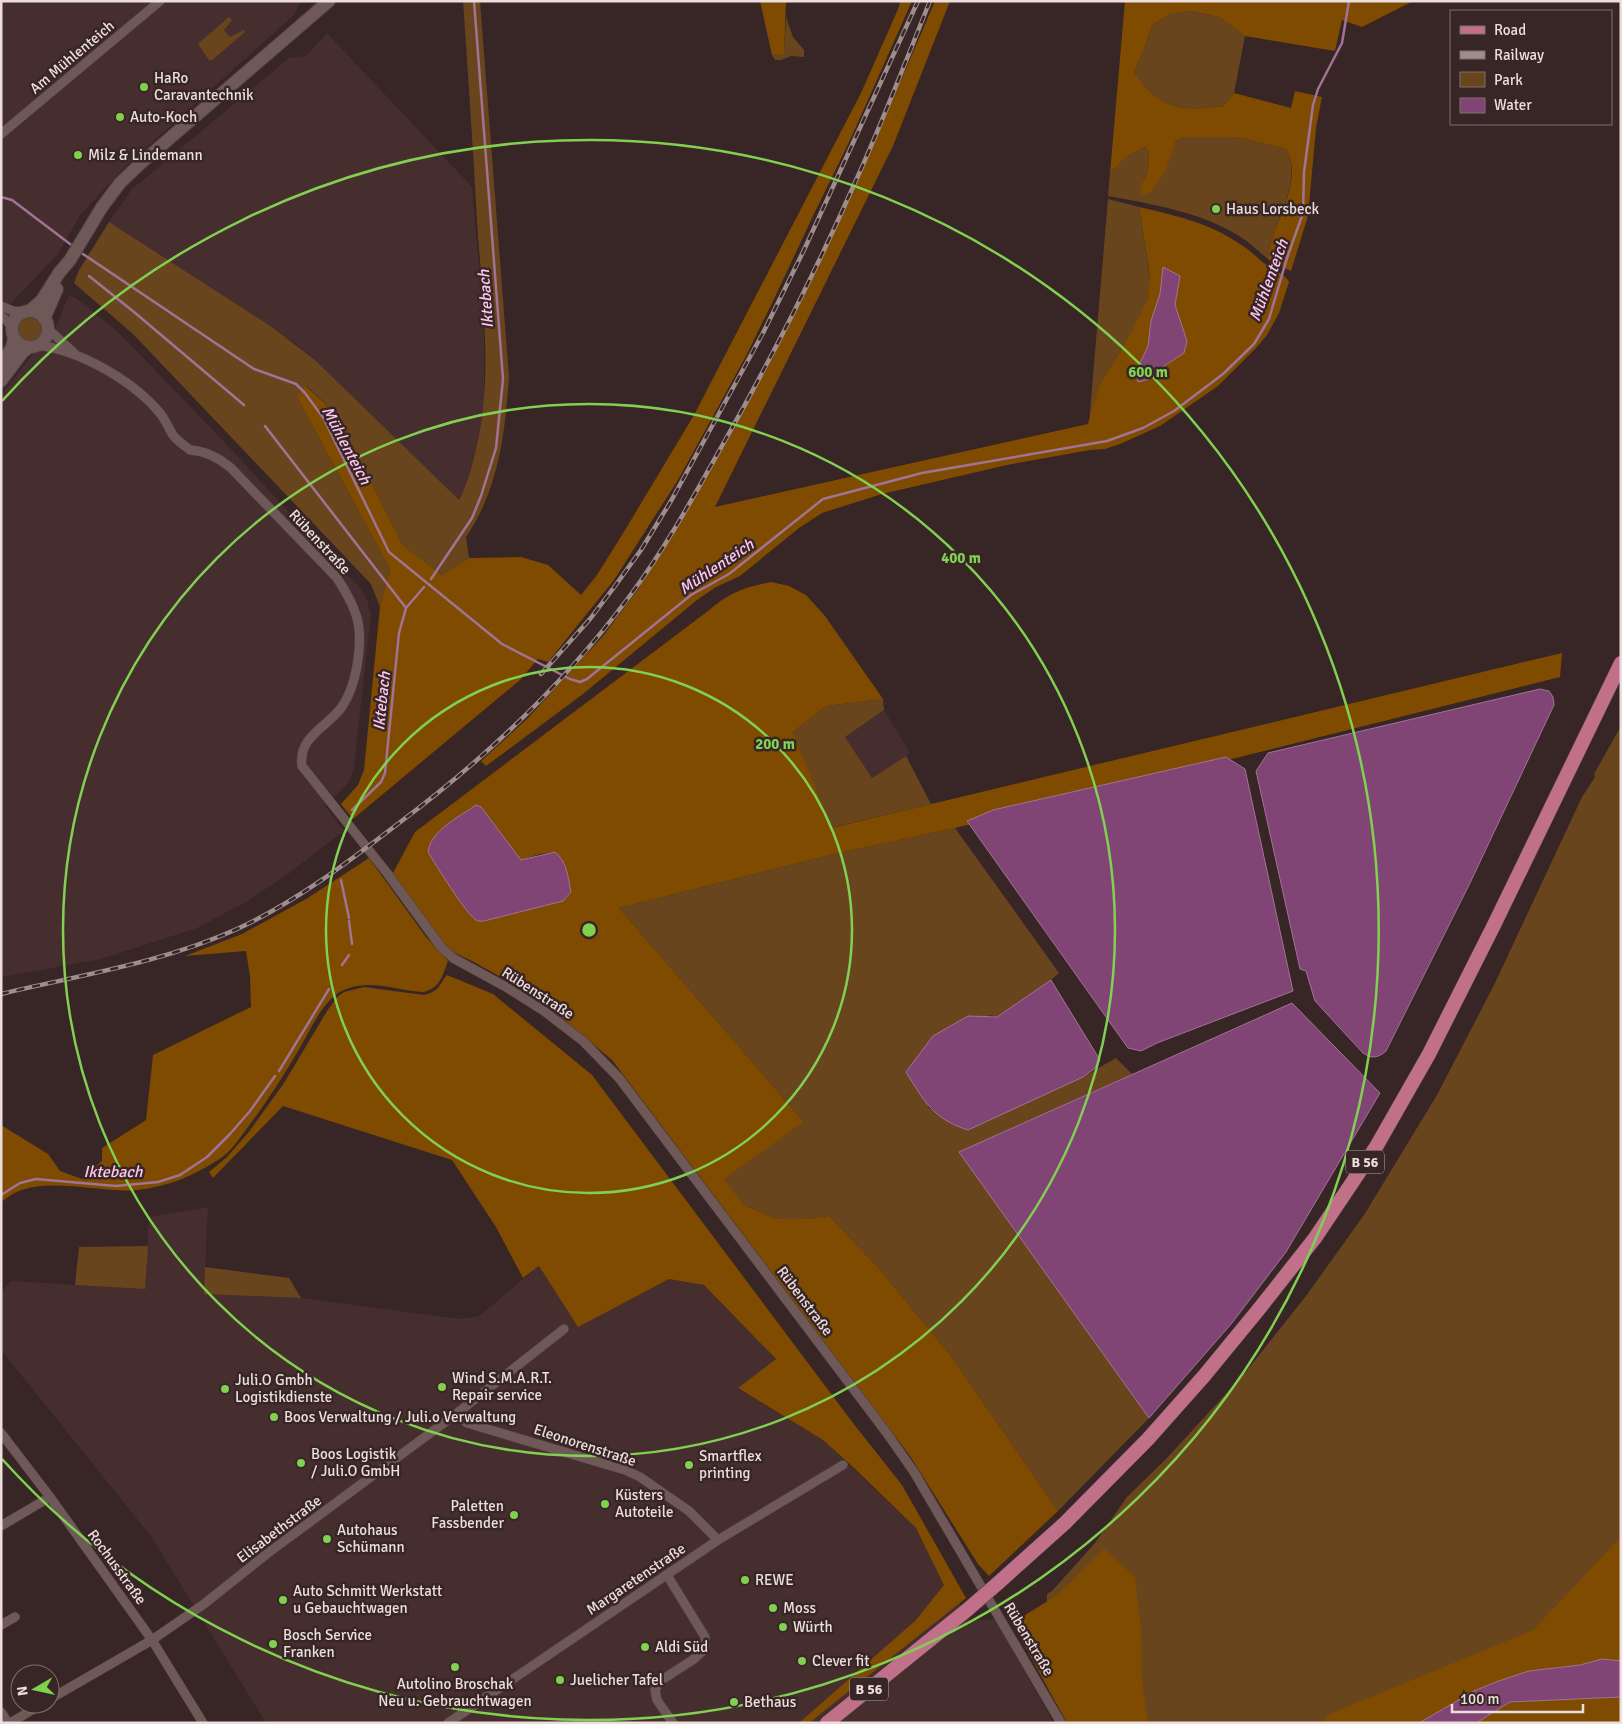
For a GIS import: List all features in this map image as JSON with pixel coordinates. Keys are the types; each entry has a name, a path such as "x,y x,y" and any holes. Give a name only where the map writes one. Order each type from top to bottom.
{"main road":[{"path":"1,381 22,353 45,339 50,304 71,258 102,207 120,183 329,1"},
{"path":"1,366 12,346 13,333 18,316 27,312 42,300 71,258"},
{"path":"27,312 38,313 46,324"},
{"path":"13,333 18,342 33,346"},
{"name":"B 56","path":"827,1723 967,1610 1066,1523 1148,1439 1204,1376 1259,1310 1320,1230 1376,1147 1430,1054 1621,663"}],"street":[{"name":"Am Mühlenteich","path":"1,134 160,1"},
{"path":"1,306 13,311 27,312"},
{"path":"1,316 8,321 13,333"},
{"name":"Rübenstraße","path":"46,324 76,355"},
{"name":"Rübenstraße","path":"33,346 47,346 76,355 114,374 134,389 160,412 173,435 190,450 202,451 225,462 337,578 348,595 356,614 359,632 356,675 341,708 306,743 301,756 302,766 383,866 441,947 453,958 506,987 544,1011 582,1041 619,1078 886,1432 914,1472 1061,1723"},
{"name":"Elisabethstraße","path":"60,1693 152,1640 204,1604 268,1553 456,1414 564,1329"},
{"name":"Eleonorenstraße","path":"456,1414 468,1423 625,1470 640,1477 689,1511 718,1540"},
{"name":"Rochusstraße","path":"1,1432 152,1640 203,1723"},
{"name":"Margaretenstraße","path":"448,1723 718,1540 843,1465"},
{"path":"1,1526 50,1497"},
{"path":"668,1574 705,1637 704,1650 660,1681 655,1690 657,1700 673,1723"},
{"path":"1,1625 15,1617"},
{"path":"1,1712 9,1723 25,1714"}],"shaded area":[{"path":"1,1 303,1 298,5 295,14 128,164 80,215 58,254 14,300 1,319"},
{"path":"760,1 786,1 784,54 772,55"},
{"path":"900,1 912,1 851,138 746,356 678,480 614,580 548,662 538,659 520,680 353,819 341,804 358,785 364,770 380,607 390,569 297,397 306,386 337,415 403,545 442,575 469,558 521,557 548,565 581,595 597,575 694,415 861,93"},
{"path":"935,1 950,1 893,146 715,507 1088,424 1099,385 1123,347 1147,301 1150,276 1139,207 1178,217 1216,230 1244,246 1285,277 1289,282 1279,313 1267,335 1218,386 1160,426 1120,444 1105,449 1007,465 882,494 822,513 799,528 740,576 716,587 697,600 583,694 486,766 481,761 528,718 603,636 639,588 769,365 902,78"},
{"path":"1125,1 1413,1 1362,27 1342,20 1335,51 1245,36 1219,17 1190,11 1170,14 1152,25 1134,72 1153,94 1162,101 1183,108 1208,108 1223,106 1234,93 1291,108 1295,91 1322,97 1316,128 1308,216 1291,271 1268,259 1274,232 1290,189 1291,162 1286,149 1237,137 1184,137 1176,141 1165,172 1151,192 1145,195 1141,193 1142,183 1148,171 1149,152 1145,147 1129,155 1110,173"},
{"path":"327,33 472,187 484,321 484,404 478,442 465,488 458,500 310,355 272,327 109,222 132,189 289,58 306,56"},
{"path":"69,295 77,299 119,333 211,428 360,588 367,600 371,614 354,767 349,782 325,806 344,831 288,874 246,902 197,928 101,959 1,977 1,395 32,355 50,341"},
{"path":"771,582 789,586 806,595 825,616 883,699 826,706 793,732 831,828 1562,653 1560,677 955,828 834,854 619,908 804,1122 724,1179 744,1205 777,1219 806,1219 829,1216 876,1265 951,1356 1058,1511 989,1576 978,1564 910,1456 612,1060 537,997 447,949 393,873 415,832 722,600 744,589","holes":["555,852 562,859 571,892 563,901 483,921 521,860"]},
{"path":"884,710 910,753 872,778 845,737"},
{"path":"369,858 426,937 448,961 440,980 434,987 424,992 368,985 349,988 332,998 319,1014 274,1090 238,1141 223,1157 199,1171 179,1180 148,1189 123,1190 44,1186 15,1193 1,1202 1,1125 48,1154 60,1171 82,1179 102,1161 102,1148 146,1120 153,1055 251,1007 250,976 246,951 185,956 242,934 306,899"},
{"path":"447,975 493,994 592,1075 853,1423 902,1485 966,1598 809,1723 799,1723 916,1620 944,1585 916,1528 854,1468 823,1440 738,1388 776,1359 704,1285 669,1279 578,1327 539,1266 523,1278 496,1227 452,1160 283,1106 213,1178 209,1172 227,1157 248,1133 284,1083 337,997 344,992 364,987 424,995 436,990"},
{"path":"208,1207 204,1294 301,1298 460,1319 479,1316 539,1266 578,1326 669,1279 704,1285 776,1359 738,1389 823,1440 916,1528 971,1621 995,1619 1054,1723 266,1723 151,1536 1,1350 1,1293 11,1281 145,1289 149,1217"},
{"path":"1621,1537 1621,1661 1590,1662 1580,1665 1529,1671 1474,1691 1419,1723 1322,1723 1330,1714 1533,1630"},
{"path":"1104,1549 1135,1577 1141,1630 1142,1682 1148,1723 1067,1723 1012,1623 1056,1596"},
{"path":"1621,1697 1621,1723 1476,1723 1510,1702"}],"green space":[{"path":"463,1 480,1 509,377 502,440 493,480 477,519 466,537 469,558 442,575 403,545 337,415 307,386 297,397 390,569 380,607 371,584 133,334 74,283 79,270 109,222 272,327 315,360 459,500 469,476 480,432 485,372 484,311"},
{"path":"1189,11 1219,17 1245,36 1234,93 1223,106 1183,108 1172,105 1162,101 1153,94 1134,72 1152,25 1170,14"},
{"path":"229,17 232,20 224,30 230,37 244,30 245,32 212,60 209,60 198,44"},
{"path":"786,17 793,37 804,50 804,57 791,56 775,60 772,55 784,53"},
{"path":"1184,137 1237,137 1286,149 1291,162 1289,189 1274,232 1268,259 1239,236 1204,219 1173,209 1108,196 1110,173 1129,155 1145,147 1149,152 1148,171 1142,183 1171,152 1176,141"},
{"path":"1108,199 1139,207 1150,278 1147,302 1123,347 1099,385 1089,424"},
{"path":"30,315 39,319 43,328 39,337 30,341 21,337 17,328 21,319"},
{"path":"883,699 884,710 845,737 872,778 906,756 931,804 830,828 793,732 826,706"},
{"path":"1621,726 1621,1723 1102,1723 1046,1620 1047,1594 1052,1591 1095,1543 1127,1497 1166,1459 1244,1374 1306,1296 1364,1215 1437,1095 1494,985 1582,797 1595,777 1594,774"},
{"path":"955,828 1059,973 997,1017 989,1015 928,1107 953,1125 1083,1077 1116,1058 1132,1074 960,1152 1149,1418 1058,1511 951,1356 876,1265 829,1216 806,1219 777,1219 744,1205 723,1179 804,1122 619,908 834,854"},
{"path":"148,1246 145,1289 75,1285 79,1247"},
{"path":"205,1267 289,1278 301,1298 204,1294"}],"water":[{"path":"1163,267 1180,276 1175,305 1187,341 1184,353 1164,366 1150,379 1138,382 1136,372 1148,346 1151,321 1160,294"},
{"path":"1540,689 1549,691 1553,697 1554,705 1470,883 1386,1051 1375,1057 1366,1055 1315,1001 1306,971 1300,969 1256,771 1268,753"},
{"path":"1226,757 1245,769 1293,991 1157,1043 1141,1051 1128,1048 967,821 993,810"},
{"path":"476,805 481,807 521,860 555,852 559,856 566,870 571,892 563,901 484,921 476,920 471,916 451,889 428,852 434,837 440,831 454,819"},
{"path":"1051,980 1100,1060 1094,1069 1083,1077 968,1130 956,1126 931,1108 918,1092 906,1072 933,1036 968,1016 997,1017"},
{"path":"1292,1003 1380,1093 1286,1252 1232,1323 1149,1418 959,1152"},
{"path":"1602,1659 1621,1661 1621,1697 1510,1702 1476,1723 1419,1723 1474,1691 1496,1682 1529,1671 1580,1665"}],"waterway":[{"name":"Iktebach","path":"431,579 472,518 481,496 496,448 503,379 474,1"},
{"name":"Mühlenteich","path":"80,252 254,369 296,384 324,419 389,552 502,644 570,679 580,682 587,679 691,595 729,574 823,499 922,473 1107,441 1143,428 1174,411 1223,374 1254,344 1269,319 1303,213 1304,172 1313,105 1318,89 1342,43 1349,1"},
{"name":"Mühlenteich","path":"1,197 12,200 74,247"},
{"path":"89,276 244,405"},
{"path":"265,426 406,608"},
{"name":"Iktebach","path":"352,810 381,782 385,773 399,633 406,608 424,587"},
{"name":"Iktebach","path":"341,880 349,918"},
{"name":"Iktebach","path":"349,921 352,944"},
{"name":"Iktebach","path":"342,965 349,955"},
{"name":"Iktebach","path":"279,1071 329,989"},
{"name":"Iktebach","path":"1,1195 20,1183 36,1179 116,1186 158,1182 180,1175 207,1157 230,1134 250,1111 275,1076"}],"railway":[{"path":"541,674 590,619 615,586 641,550 671,501 763,333 804,250 918,1"},
{"path":"1,994 91,974 180,951 237,929 280,907 360,852 431,798 493,746 551,690 604,629 655,560 679,522 740,413 775,349 823,253 893,94 930,1"}],"place":[{"name":"HaRo Caravantechnik","path":"144,87"},
{"name":"Auto-Koch","path":"120,117"},
{"name":"Milz & Lindemann","path":"78,155"},
{"name":"Haus Lorsbeck","path":"1216,209"},
{"name":"Wind S.M.A.R.T. Repair service","path":"442,1387"},
{"name":"Juli.O Gmbh Logistikdienste","path":"225,1389"},
{"name":"Boos Verwaltung / Juli.o Verwaltung","path":"274,1417"},
{"name":"Boos Logistik / Juli.O GmbH","path":"301,1463"},
{"name":"Smartflex printing","path":"689,1465"},
{"name":"Küsters Autoteile","path":"605,1504"},
{"name":"Paletten Fassbender","path":"514,1515"},
{"name":"Autohaus Schümann","path":"327,1539"},
{"name":"REWE","path":"745,1580"},
{"name":"Auto Schmitt Werkstatt u Gebauchtwagen","path":"283,1600"},
{"name":"Moss","path":"773,1608"},
{"name":"Würth","path":"783,1627"},
{"name":"Bosch Service Franken","path":"273,1644"},
{"name":"Aldi Süd","path":"645,1647"},
{"name":"Clever fit","path":"802,1661"},
{"name":"Autolino Broschak Neu u. Gebrauchtwagen","path":"455,1667"},
{"name":"Juelicher Tafel","path":"560,1680"},
{"name":"Bethaus","path":"734,1702"}]}
